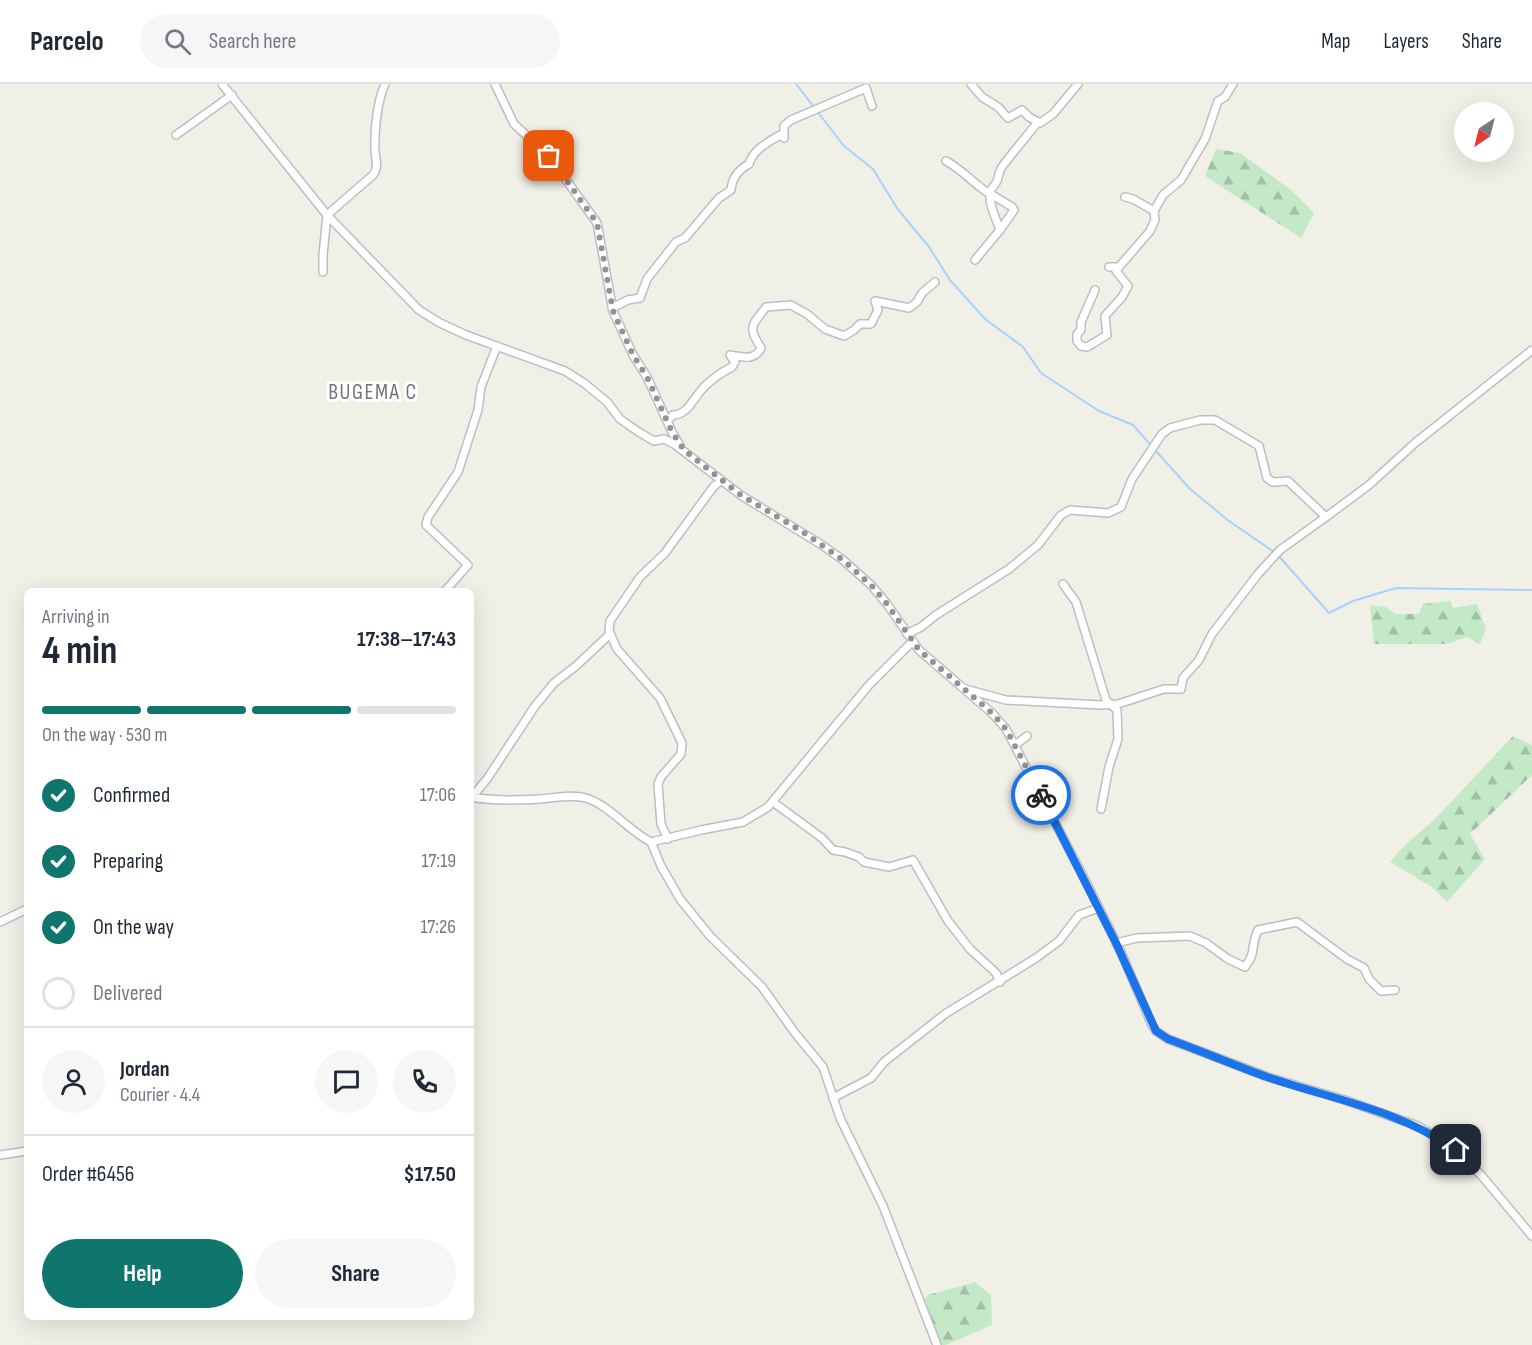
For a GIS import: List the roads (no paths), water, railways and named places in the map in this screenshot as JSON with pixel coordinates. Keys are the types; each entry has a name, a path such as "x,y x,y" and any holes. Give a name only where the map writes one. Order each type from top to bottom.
{"street":[{"path":"222,84 327,215 419,309 440,323 565,371 599,395 637,431 654,441 664,439 684,450 721,481 843,560 880,596 912,642 1000,722 1015,744 1099,908 1156,1031 1161,1035 1268,1077 1345,1100 1418,1126 1433,1134 1456,1150 1481,1175 1532,1236"},
{"path":"323,272 327,215 376,170 375,151 379,100 385,84"},
{"path":"495,84 514,124 549,156 597,223 612,308 624,338 647,377 672,432 684,450"},
{"path":"971,84 982,97 998,106 1008,118 1022,110 1038,122"},
{"path":"1000,230 991,205 990,189 997,182 1000,169 1038,122 1053,114 1078,84"},
{"path":"1095,290 1081,322 1081,330 1077,334 1077,341 1081,346 1087,347 1107,335 1105,316 1122,297 1128,286 1116,271 1150,231 1155,220 1154,211 1163,195 1181,180 1205,139 1218,101 1233,84"},
{"path":"612,308 627,300 640,298 647,279 676,242 685,238 719,198 732,190 732,180 749,164 751,157 759,149 780,135 784,138 784,126 790,120 867,86 872,106"},
{"path":"176,135 232,95"},
{"path":"946,161 962,170 990,194 1014,210 975,260"},
{"path":"1129,198 1125,197 1154,211"},
{"path":"1109,267 1119,267"},
{"path":"668,420 673,415 679,415 685,411 703,388 732,367 735,362 730,355 751,358 758,355 761,348 752,330 753,322 766,307 791,305 807,314 825,329 844,336 860,324 871,324 878,310 875,301 909,308 935,282"},
{"path":"448,588 468,565 426,525 428,517 458,472 478,410 481,387 497,346"},
{"path":"963,688 1006,700 1113,705 1164,689 1180,689 1183,678 1199,660 1222,620 1280,550 1370,485 1415,443 1532,350"},
{"path":"907,634 1009,568 1038,545 1060,515 1070,510 1108,513 1121,507 1132,479 1162,434 1173,427 1200,420 1215,420 1257,444 1261,448 1267,478 1273,482 1288,481 1326,517"},
{"path":"668,839 661,824 658,784 661,777 681,754 682,743 660,698 617,649 610,634 610,621 640,577 665,553 714,486 721,481"},
{"path":"1063,584 1076,602 1106,700 1113,705 1117,713 1118,739 1109,767 1101,809"},
{"path":"474,794 487,779 535,706 554,682 576,666 610,634"},
{"path":"651,842 743,822 758,814 773,802 869,685 912,642"},
{"path":"1015,744 1027,736"},
{"path":"474,797 523,800 586,798 651,842 661,867 680,898 710,936 762,987 823,1067 833,1098 862,1165 883,1206 937,1345"},
{"path":"773,802 822,838 833,850 859,857 864,862 889,867 913,860 948,921 970,949 996,973 1000,982"},
{"path":"833,1098 871,1078 884,1062 927,1027 1000,982 1059,941 1079,915 1099,908"},
{"path":"0,922 24,910"},
{"path":"1116,943 1137,938 1190,936 1245,967 1253,957 1253,940 1258,930 1297,922 1347,959 1364,968 1369,979 1381,991 1395,990"},
{"path":"0,1155 24,1151"}],"waterway":[{"path":"796,84 844,146 873,169 897,208 929,247 950,280 985,319 1023,347 1041,373 1099,411 1133,425 1190,489 1229,521 1277,554 1329,613 1353,601 1396,588 1532,590"}],"district":[{"name":"BUGEMA C","path":"373,392"}]}
